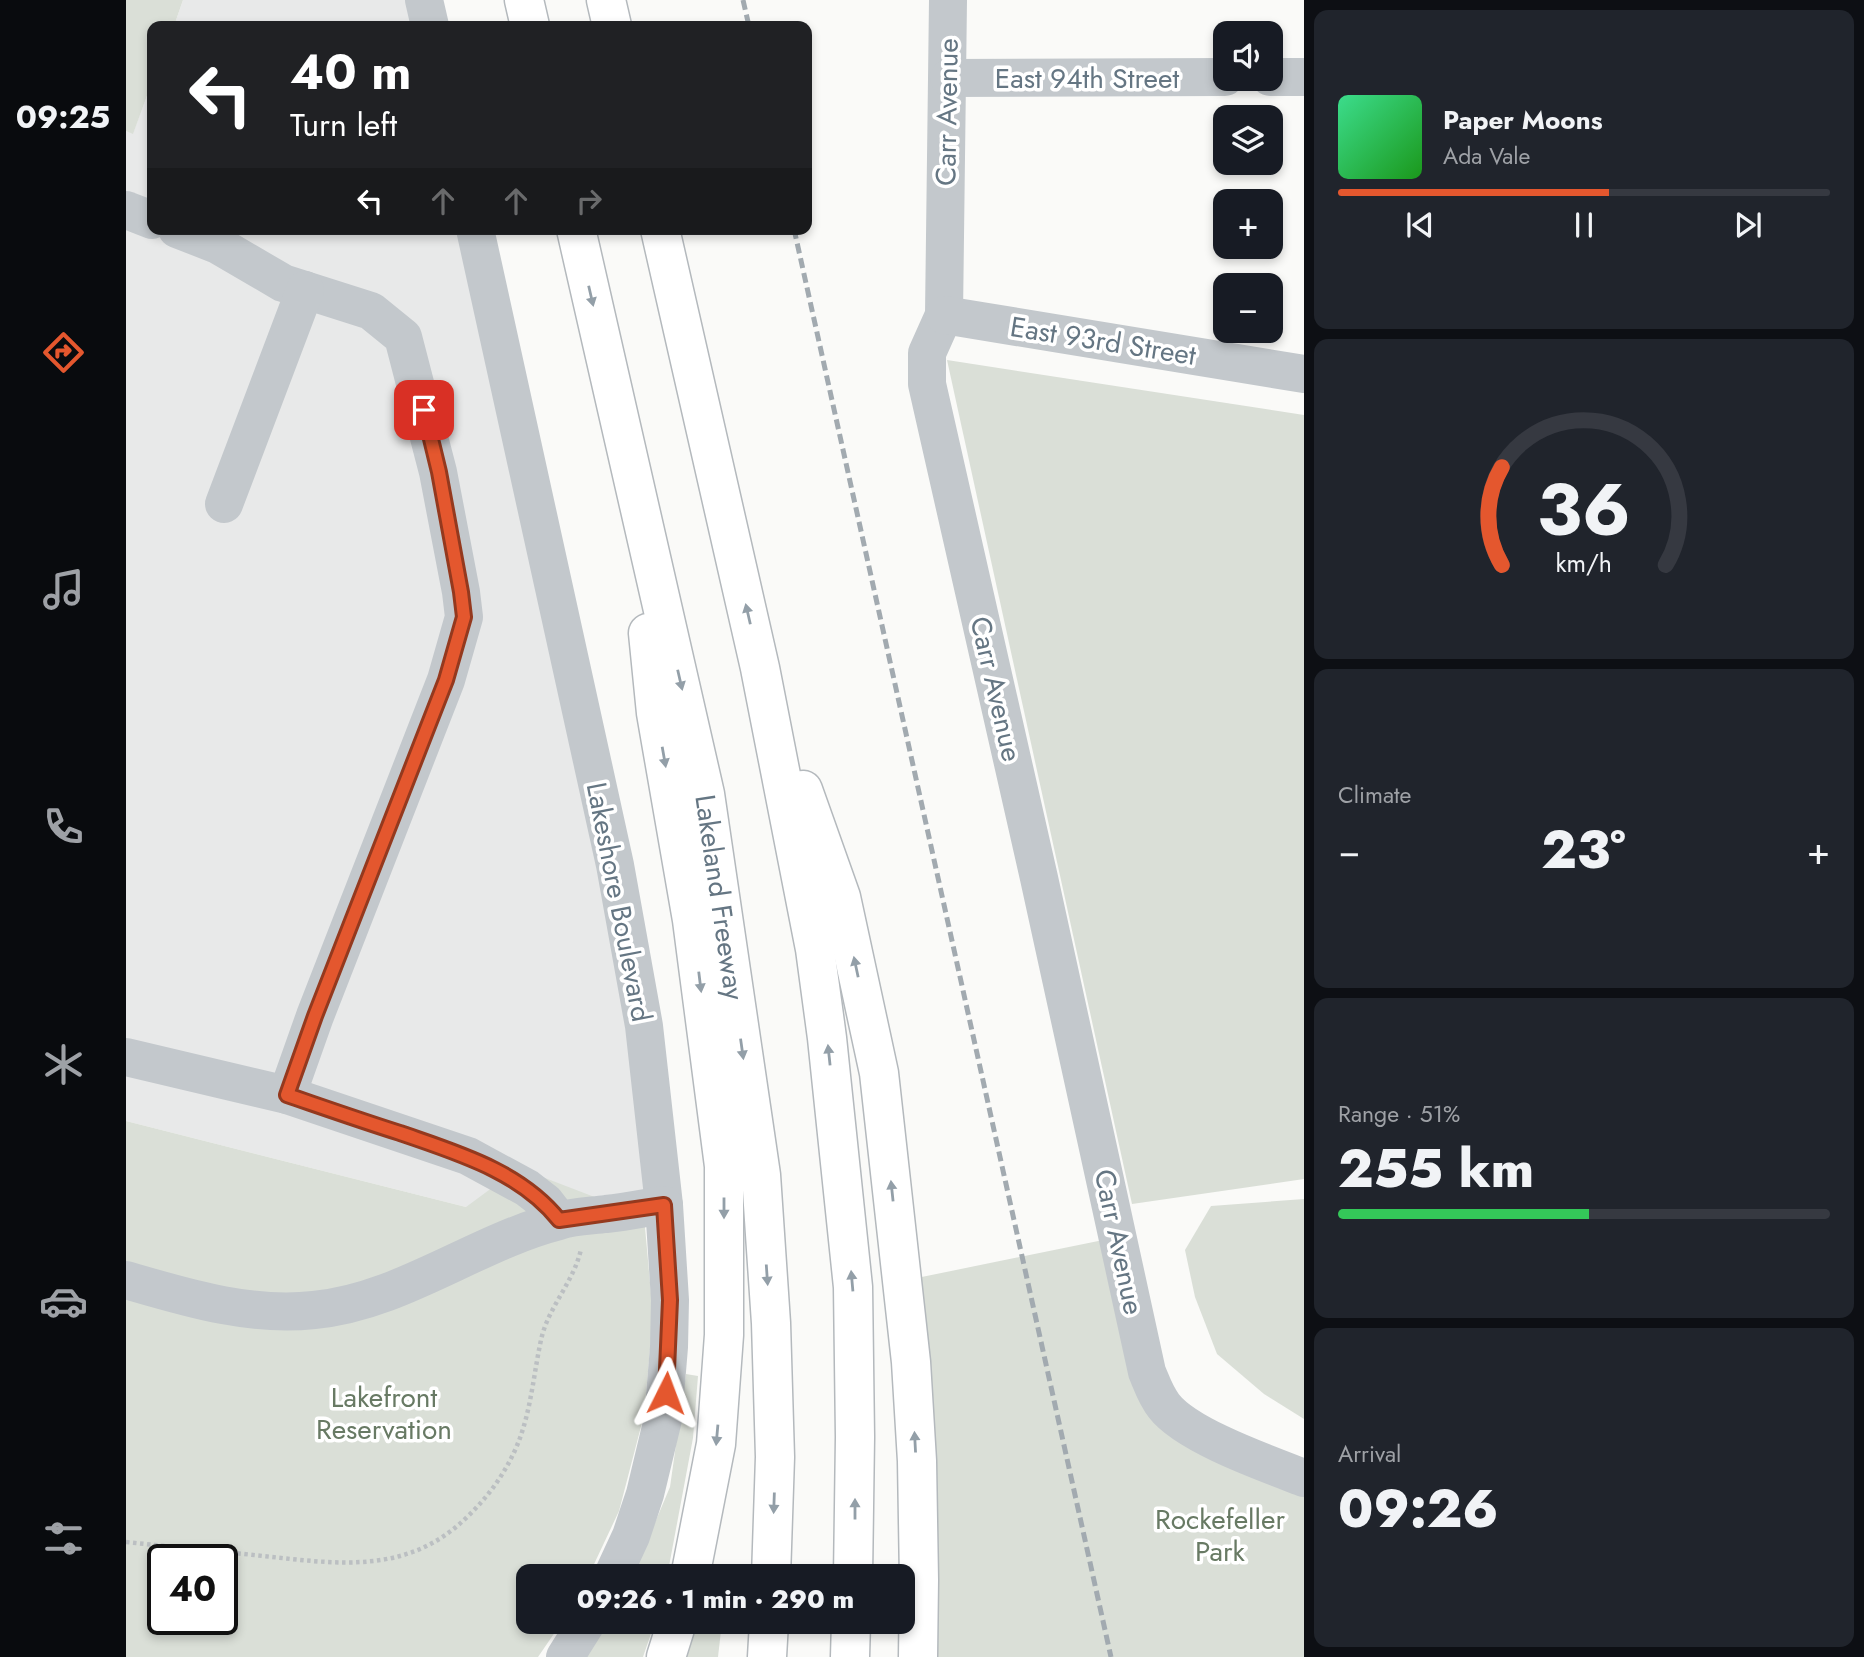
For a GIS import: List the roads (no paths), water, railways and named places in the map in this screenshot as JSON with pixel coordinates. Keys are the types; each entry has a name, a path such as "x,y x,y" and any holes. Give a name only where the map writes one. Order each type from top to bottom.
{"highway":[{"path":"524,0 529,21"},
{"path":"606,0 611,21"},
{"name":"Lakeland Freeway","path":"577,235 705,794 761,1175 771,1323 775,1444 771,1564"},
{"path":"661,235 760,668 815,949 853,1287 853,1564"},
{"path":"633,470 656,713 692,920 724,1166 724,1335 716,1444 693,1564"},
{"path":"760,668 841,897 879,1073 911,1362 917,1461 918,1657"},
{"path":"666,1657 673,1634"},
{"path":"767,1657 768,1634"},
{"path":"850,1657 851,1634"}],"street":[{"path":"424,0 429,21"},
{"name":"Carr Avenue","path":"948,0 944,315 927,353 927,384 1147,1372 1157,1396 1177,1418 1206,1437 1304,1478"},
{"name":"East 94th Street","path":"949,78 1213,77"},
{"path":"1283,77 1304,77"},
{"path":"126,210 147,218"},
{"path":"192,235 218,245 283,283 371,311 403,337 439,472 464,617 446,680 315,1016 287,1095"},
{"name":"Lakeshore Boulevard","path":"476,235 615,865 644,1026 664,1205 670,1300 663,1419 645,1494 618,1564"},
{"path":"224,504 305,290"},
{"name":"East 93rd Street","path":"944,315 1304,374"},
{"path":"126,1057 287,1095 468,1156 527,1188 572,1218"},
{"path":"126,1280 223,1306 282,1312 315,1310 343,1305 421,1279 497,1244 572,1218 664,1205"},
{"path":"565,1657 579,1634"}],"railway":[{"path":"743,0 748,21"},
{"path":"795,235 1111,1657"}],"park label":[{"name":"Lakefront Reservation","path":"384,1413"},
{"name":"Rockefeller Park","path":"1220,1535"}]}
